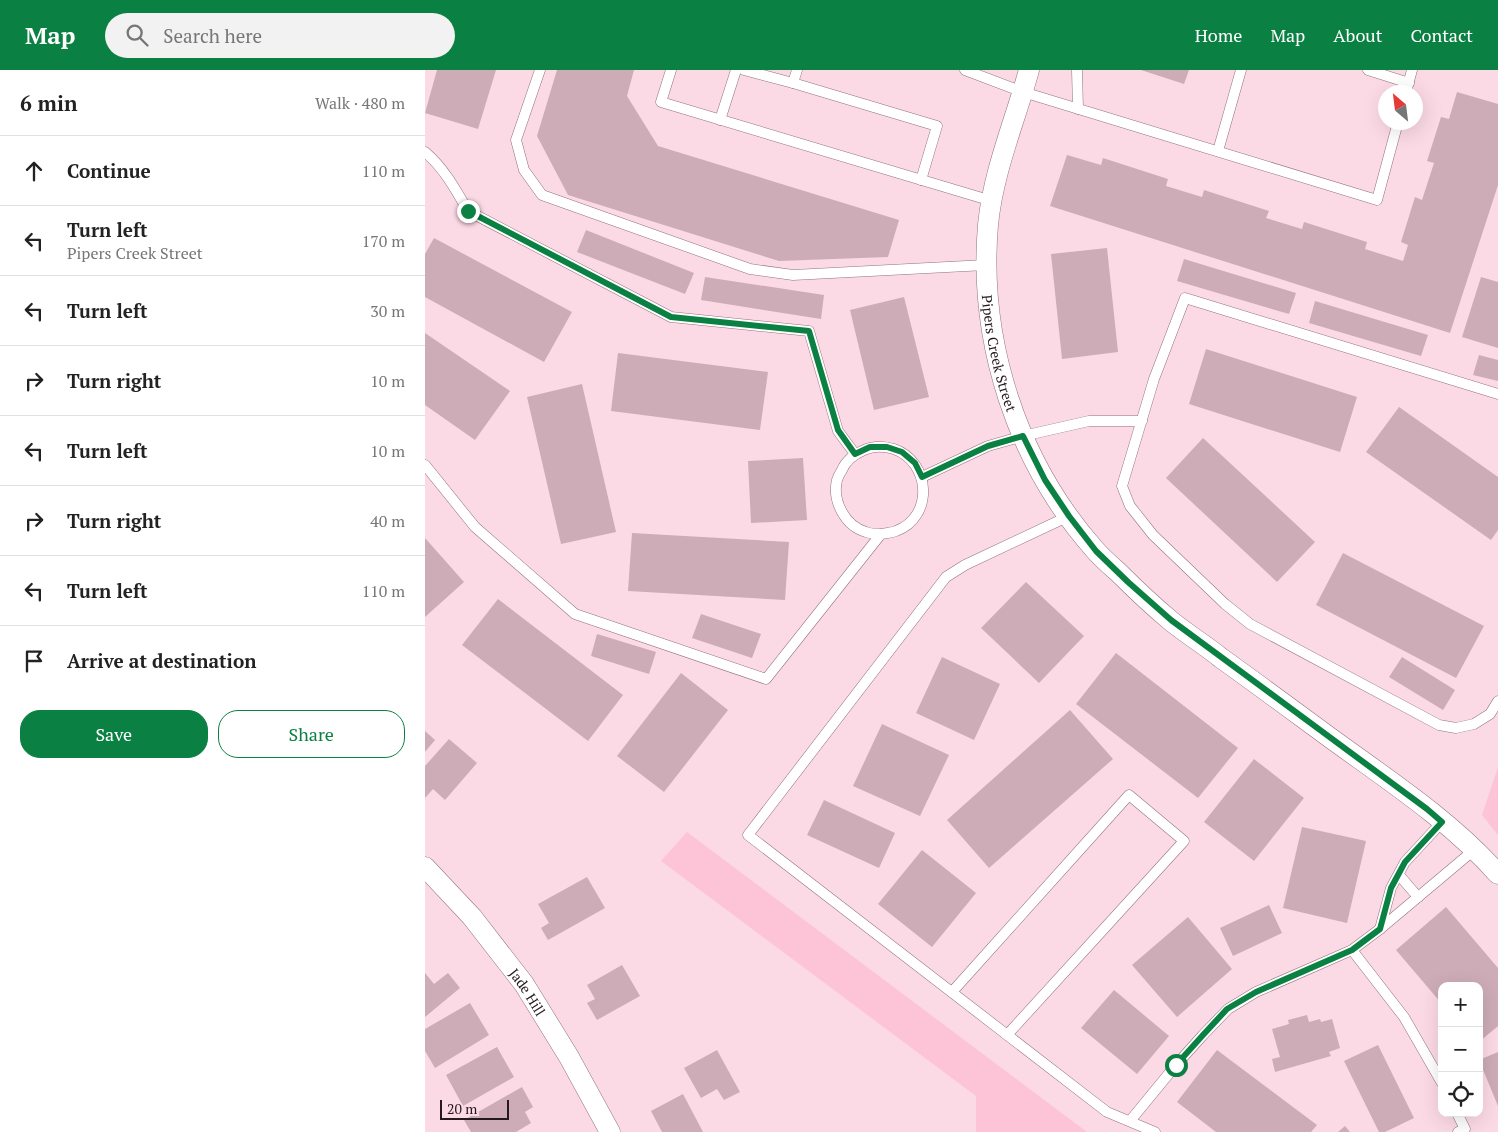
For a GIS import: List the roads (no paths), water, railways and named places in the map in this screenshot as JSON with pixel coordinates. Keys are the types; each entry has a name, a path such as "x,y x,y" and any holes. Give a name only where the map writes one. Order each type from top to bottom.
{"street":[{"name":"Pipers Creek Street","path":"1029,70 993,188 988,224 986,265 989,312 996,356 1007,398 1045,480 1069,516 1096,551 1171,620 1427,809 1498,874"},
{"name":"Jade Hill","path":"425,867 472,917 524,984 569,1057 610,1132"}],"lane":[{"path":"541,70 516,140 524,170 542,195 750,270 793,275 986,265"},
{"path":"671,70 661,102 992,201"},
{"path":"720,120 736,70"},
{"path":"744,70 937,126 921,180"},
{"path":"793,83 797,70"},
{"path":"967,70 1023,92 1377,200 1396,130"},
{"path":"1077,70 1078,108"},
{"path":"1218,151 1241,70"},
{"path":"1368,70 1401,85"},
{"path":"1409,85 1412,70"},
{"path":"425,152 435,160 468,211 671,317 809,331 838,430 855,454"},
{"path":"1498,394 1185,298 1154,379 1122,486 1130,506 1153,535 1225,604 1250,624 1439,724 1456,728 1474,724 1490,714 1498,701"},
{"path":"922,477 988,446 1023,436 1089,421 1142,421"},
{"path":"870,447 887,447 902,452 915,463 922,477 924,493 920,509 910,522 897,531 881,534 865,532 851,524 841,511 836,496 837,480 844,465 855,454 870,447"},
{"path":"425,465 475,526 575,614 766,679 881,534"},
{"path":"1069,516 965,565 946,577 748,835 1107,1112 1155,1132"},
{"path":"952,992 1129,795 1184,841 1007,1035"},
{"path":"1380,929 1391,888 1405,862 1442,822"},
{"path":"1131,1121 1176,1065 1227,1009 1256,992 1352,950 1380,929 1474,850"},
{"path":"1399,874 1418,897"},
{"path":"1352,950 1404,1017 1438,1075"},
{"path":"1458,1132 1465,1129 1459,1117"}]}
